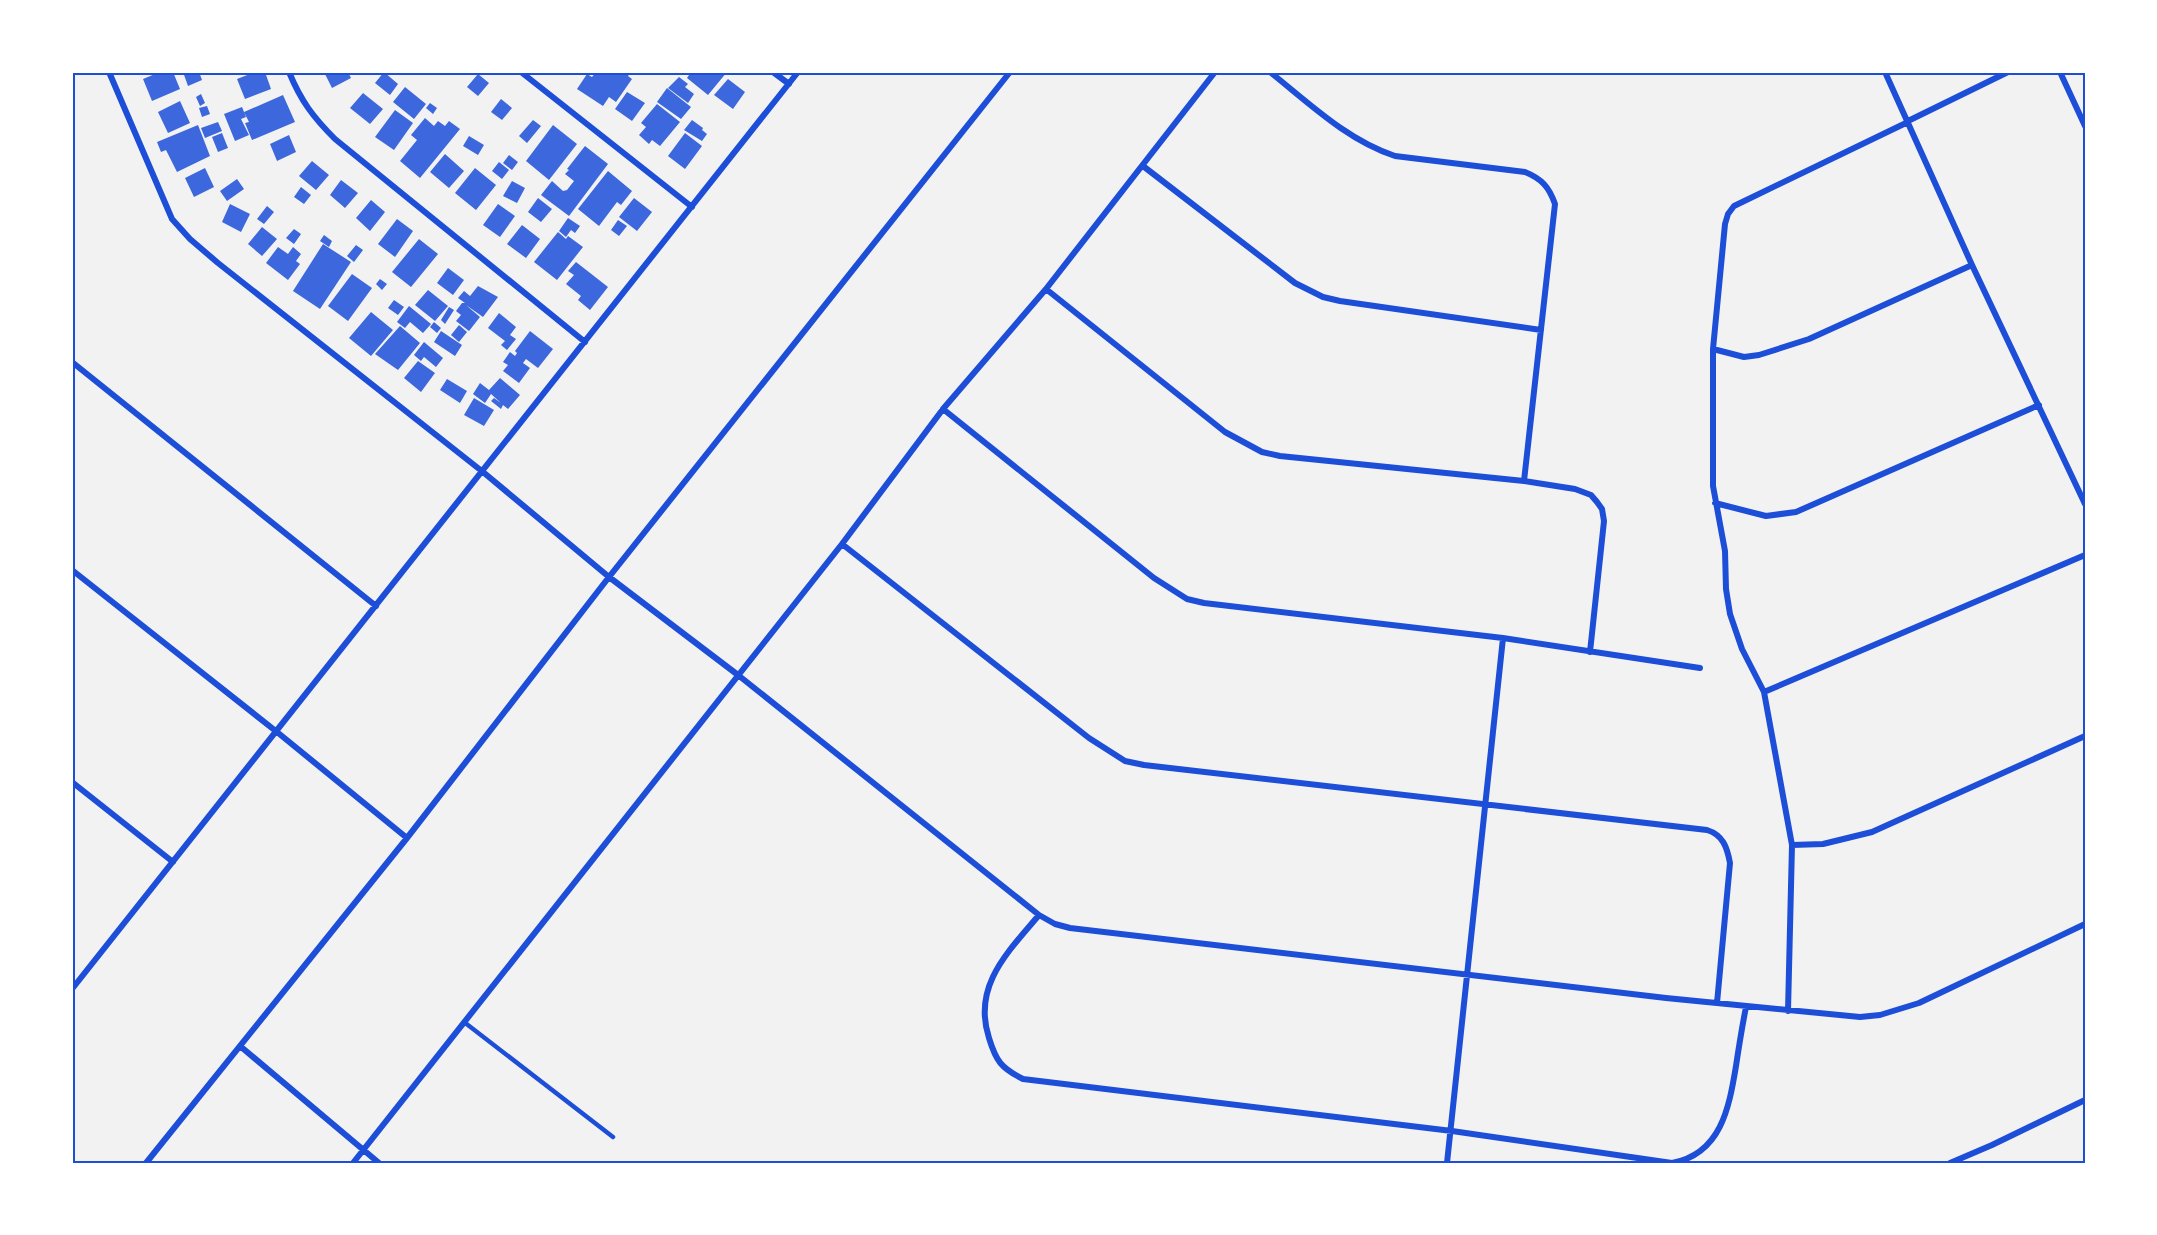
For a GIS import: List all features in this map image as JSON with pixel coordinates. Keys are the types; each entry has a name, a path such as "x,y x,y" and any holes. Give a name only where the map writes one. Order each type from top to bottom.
{"street":[{"path":"109,72 172,219 190,239 483,472 609,577 738,675 1039,915 1055,924 1070,928 1746,1007 1860,1017 1897,1011 1919,1003 2085,924"},
{"path":"289,72 302,101 316,120 335,139 585,342"},
{"path":"521,72 692,207"},
{"path":"773,72 789,84"},
{"path":"73,986 277,732 798,72"},
{"path":"146,1163 407,838 609,577 1010,72"},
{"path":"353,1163 842,544 944,409 1046,289 1215,72"},
{"path":"1270,72 1339,127 1376,149 1395,156 1526,172 1544,182 1550,191 1555,204 1524,482"},
{"path":"1885,72 1972,265 2085,504"},
{"path":"1788,1011 1792,845 1764,692 1742,649 1732,622 1726,589 1725,551 1715,503 1712,458 1713,349 1722,247 1728,213 1734,206 2008,72"},
{"path":"2060,72 2085,126"},
{"path":"1143,166 1296,283 1323,297 1541,330"},
{"path":"1713,349 1744,357 1782,349 1972,265"},
{"path":"1046,289 1225,432 1262,452 1280,456 1524,482 1591,495 1602,509 1604,521 1590,652"},
{"path":"72,362 376,606"},
{"path":"1715,503 1766,516 1796,512 2039,405"},
{"path":"944,409 1154,578 1187,599 1204,603 1503,638 1701,668"},
{"path":"842,544 1089,738 1125,761 1486,803 1707,830 1716,833 1722,838 1728,850 1730,863 1717,1003"},
{"path":"1764,692 2085,555"},
{"path":"72,570 407,838"},
{"path":"1447,1163 1503,638"},
{"path":"1792,845 1823,844 1872,832 2085,736"},
{"path":"72,782 173,862"},
{"path":"1039,915 1004,958 992,977 985,1000 985,1027 999,1064 1023,1079 1452,1131 1672,1163 1691,1158 1709,1144 1721,1125 1730,1101 1746,1007"},
{"path":"240,1046 379,1163"},
{"path":"1950,1163 2085,1100"}],"lane":[{"path":"464,1022 613,1137"}],"building":[{"path":"160,72 173,72 180,89 152,101 143,79"},
{"path":"183,72 199,72 202,80 188,86"},
{"path":"255,72 265,72 271,89 245,99 237,79"},
{"path":"324,72 348,72 351,78 332,88"},
{"path":"384,72 398,84 390,95 375,83"},
{"path":"596,72 628,72 630,73 628,76 632,79 616,102 609,97 603,106 577,89 587,74 592,77"},
{"path":"691,72 727,72 708,95 687,78"},
{"path":"478,74 489,83 478,96 467,87"},
{"path":"679,77 688,84 685,87 694,94 688,103 668,88"},
{"path":"728,79 745,92 733,109 714,95"},
{"path":"405,87 426,104 414,119 393,102"},
{"path":"667,88 691,107 681,119 657,102"},
{"path":"627,92 645,103 632,121 615,109"},
{"path":"363,93 383,109 370,124 350,108"},
{"path":"201,94 205,103 200,106 196,97"},
{"path":"283,95 295,122 252,140 245,123 249,122 244,112"},
{"path":"501,99 512,108 502,120 491,112"},
{"path":"180,101 190,123 168,133 158,112"},
{"path":"430,103 437,108 433,114 426,108"},
{"path":"657,104 680,122 660,146 652,140 649,144 639,135 646,127 641,123"},
{"path":"207,106 210,114 202,117 199,108"},
{"path":"242,107 246,117 241,119 249,135 235,141 224,114"},
{"path":"395,110 413,123 394,150 375,137"},
{"path":"425,118 434,126 438,121 445,126 449,121 460,129 420,178 400,161 417,140 411,135"},
{"path":"533,120 541,126 527,143 519,136"},
{"path":"692,120 707,134 702,141 684,130"},
{"path":"218,122 222,131 205,138 201,128"},
{"path":"198,125 210,156 177,172 166,150 161,152 157,142"},
{"path":"553,125 577,144 549,180 526,161"},
{"path":"222,133 228,148 218,152 212,137"},
{"path":"685,133 702,146 685,169 668,156"},
{"path":"289,135 296,152 277,161 270,144"},
{"path":"469,136 484,145 478,155 463,146"},
{"path":"585,146 608,164 569,216 541,195 552,181 563,191 567,190 574,181 565,174 569,170 567,169"},
{"path":"445,154 464,171 449,188 430,172"},
{"path":"509,155 518,162 512,170 503,163"},
{"path":"312,161 329,175 316,190 299,176"},
{"path":"499,162 509,170 502,179 492,171"},
{"path":"205,168 214,187 194,197 185,178"},
{"path":"475,168 496,185 476,210 455,193"},
{"path":"608,171 632,191 621,205 617,202 599,226 578,209"},
{"path":"237,179 244,189 227,201 220,191"},
{"path":"341,180 358,193 345,208 330,195"},
{"path":"512,181 525,188 517,203 503,196"},
{"path":"301,187 311,195 304,204 294,197"},
{"path":"538,198 552,209 541,222 528,212"},
{"path":"634,198 652,212 637,231 619,217"},
{"path":"371,200 385,212 370,231 356,218"},
{"path":"230,204 250,214 241,232 222,222"},
{"path":"498,204 515,216 500,237 483,225"},
{"path":"267,206 274,212 264,224 257,219"},
{"path":"568,218 580,226 575,233 571,230 566,237 559,231"},
{"path":"397,219 413,231 395,257 378,244"},
{"path":"618,220 627,226 619,236 611,230"},
{"path":"522,225 540,239 526,258 507,244"},
{"path":"262,227 277,239 262,256 248,244"},
{"path":"294,229 301,234 294,244 286,238"},
{"path":"558,232 566,239 568,236 583,247 557,280 534,262"},
{"path":"324,235 332,241 329,247 320,241"},
{"path":"419,239 438,254 411,287 392,272"},
{"path":"323,244 351,262 320,309 293,291"},
{"path":"356,245 363,250 354,262 347,256"},
{"path":"278,247 288,254 293,247 301,254 296,261 300,264 288,280 266,263"},
{"path":"576,262 608,287 590,310 578,300 581,296 566,284 574,275 568,271"},
{"path":"448,268 464,280 453,295 437,283"},
{"path":"352,274 372,288 348,321 328,306"},
{"path":"380,279 387,284 382,290 376,284"},
{"path":"478,286 498,297 483,317 466,305 480,317 469,331 456,321 461,315 456,311 462,303 465,303 458,298 464,291 470,296"},
{"path":"428,290 448,306 435,321 415,305"},
{"path":"394,300 404,307 398,315 388,308"},
{"path":"409,306 431,324 423,333 410,322 405,328 397,322"},
{"path":"449,307 454,310 445,324 441,320"},
{"path":"371,312 393,330 371,356 349,338"},
{"path":"499,313 516,327 510,335 516,339 507,350 501,345 505,341 488,328"},
{"path":"434,322 441,328 437,333 430,327"},
{"path":"459,325 467,332 459,342 451,335"},
{"path":"400,326 420,343 398,370 375,354"},
{"path":"441,331 462,345 455,356 434,342"},
{"path":"530,331 553,349 538,368 526,359 523,363 530,368 519,383 503,371 508,365 503,362 510,352 515,356 517,353 515,351"},
{"path":"424,342 443,358 436,367 424,357 421,361 414,355"},
{"path":"418,361 435,373 421,392 404,378"},
{"path":"500,378 520,395 508,409 503,405 501,409 491,401 494,398 501,403 491,394 485,403 473,394 480,383 489,390"},
{"path":"447,379 467,391 460,403 440,390"},
{"path":"474,398 494,410 484,426 464,415"}]}
